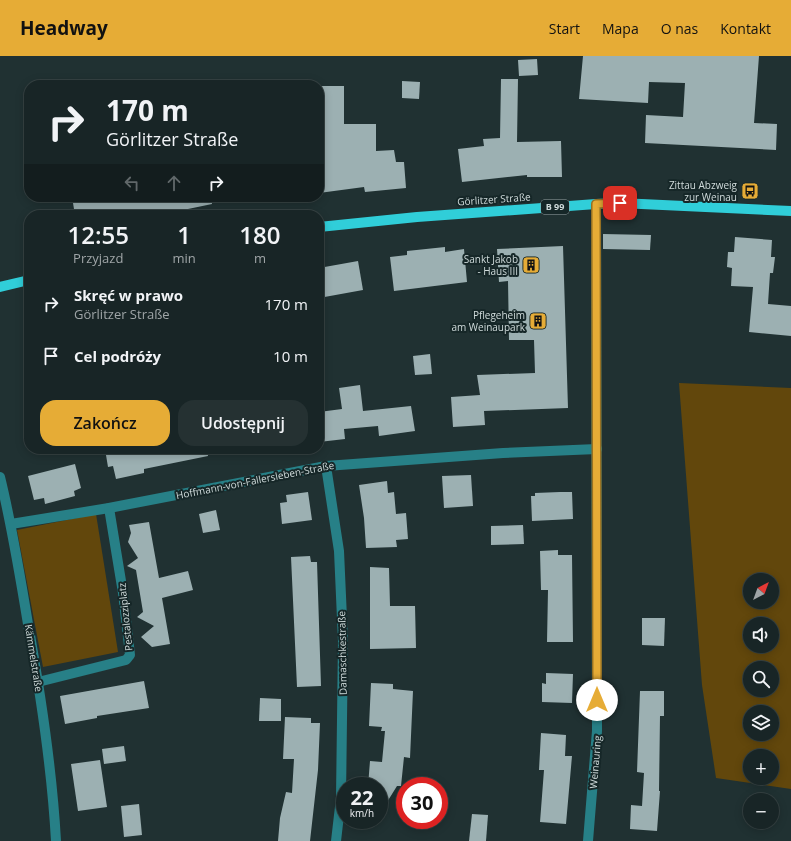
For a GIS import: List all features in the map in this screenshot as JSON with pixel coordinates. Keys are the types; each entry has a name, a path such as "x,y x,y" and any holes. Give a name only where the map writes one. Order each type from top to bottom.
{"main road":[{"name":"Görlitzer Straße","path":"324,226 417,216 620,203 791,211"},
{"path":"0,287 24,281"}],"street":[{"name":"Weinauring","path":"588,841 597,731 596,204"},
{"name":"Hoffmann-von-Fallersleben-Straße","path":"11,524 109,508 326,466 502,453 597,449"},
{"name":"Damaschkestraße","path":"326,466 339,551 343,641 341,798 336,841"},
{"name":"Kämmelstraße","path":"0,477 11,524 38,682 53,793 56,841"},
{"name":"Pestalozziplatz","path":"38,682 126,660 130,655 123,593 109,508"}],"shaded area":[{"path":"679,383 791,388 791,789 764,785 779,785 779,749 743,749 743,782 716,778 702,685"},
{"path":"96,514 118,652 43,667 17,530"}],"building":[{"path":"583,56 759,56 754,123 777,124 776,150 645,143 646,115 683,117 685,83 649,82 648,103 579,99"},
{"path":"537,59 538,75 519,76 518,60"},
{"path":"501,79 518,79 517,142 561,141 562,177 527,177 527,175 462,182 458,149 484,146 483,139 500,138"},
{"path":"402,81 420,82 419,99 402,98"},
{"path":"324,86 344,86 344,124 376,124 376,151 394,150 396,162 404,162 406,188 365,192 364,187 324,192"},
{"path":"73,202 212,202 212,204 183,210 74,210"},
{"path":"603,234 651,235 650,250 603,249"},
{"path":"735,237 772,240 771,257 775,257 773,273 770,273 768,304 791,306 791,336 749,332 753,287 731,286 732,268 727,267 728,252 734,252"},
{"path":"563,246 568,408 484,411 485,425 453,427 451,397 480,395 477,375 535,373 534,340 509,340 508,281 499,282 497,249"},
{"path":"445,247 445,252 464,249 467,282 394,291 390,257 407,255 407,251"},
{"path":"358,261 363,290 324,297 324,267"},
{"path":"430,354 432,374 415,375 413,356"},
{"path":"360,385 363,411 411,406 415,431 379,436 378,426 344,429 345,439 324,441 324,411 342,409 339,388"},
{"path":"106,454 208,454 208,456 144,469 144,473 116,479 113,466 108,467"},
{"path":"75,464 81,488 74,491 75,496 45,504 44,498 34,500 28,476"},
{"path":"471,475 473,506 444,508 442,476"},
{"path":"387,481 388,493 394,492 396,514 406,513 408,539 396,540 397,547 366,548 364,518 359,485"},
{"path":"308,492 312,520 282,524 280,503 287,502 286,495"},
{"path":"572,492 573,519 532,521 531,496 535,496 535,493"},
{"path":"216,510 220,530 203,533 199,514"},
{"path":"149,522 159,578 188,571 193,590 162,598 170,644 152,647 141,637 154,626 137,617 143,612 136,570 127,566 138,558 128,542 131,533 129,525"},
{"path":"523,525 524,544 491,545 491,526"},
{"path":"558,550 558,555 572,555 573,642 547,642 548,590 541,590 540,551"},
{"path":"310,556 311,562 317,562 321,686 297,687 291,557"},
{"path":"370,567 389,568 390,606 415,606 416,648 370,649"},
{"path":"642,618 665,618 664,646 642,645"},
{"path":"546,673 573,674 572,703 542,702 542,683 546,684"},
{"path":"144,681 149,708 97,716 97,718 65,724 60,696"},
{"path":"371,683 393,684 393,689 413,691 410,758 404,757 402,777 396,777 396,788 388,800 388,777 369,777 370,761 382,762 385,731 381,731 382,727 369,726"},
{"path":"640,691 664,691 664,716 660,716 660,791 657,831 630,829 631,805 642,806 644,773 637,772"},
{"path":"260,698 281,699 281,721 259,721"},
{"path":"285,717 311,718 311,723 320,723 318,770 310,841 278,841 280,818 286,792 292,793 294,759 283,759"},
{"path":"541,733 566,735 565,756 572,756 566,824 540,822 544,770 539,770"},
{"path":"124,746 126,761 104,764 102,749"},
{"path":"100,760 107,807 78,811 71,764"},
{"path":"139,804 142,835 124,837 121,806"},
{"path":"472,814 488,815 486,841 469,841"}],"place":[{"name":"Zittau Abzweig zur Weinau","path":"750,191"},
{"name":"Sankt Jakob - Haus III","path":"531,265"},
{"name":"Pflegeheim am Weinaupark","path":"538,321"}],"route":[{"path":"597,700 596,204 620,203"}]}
